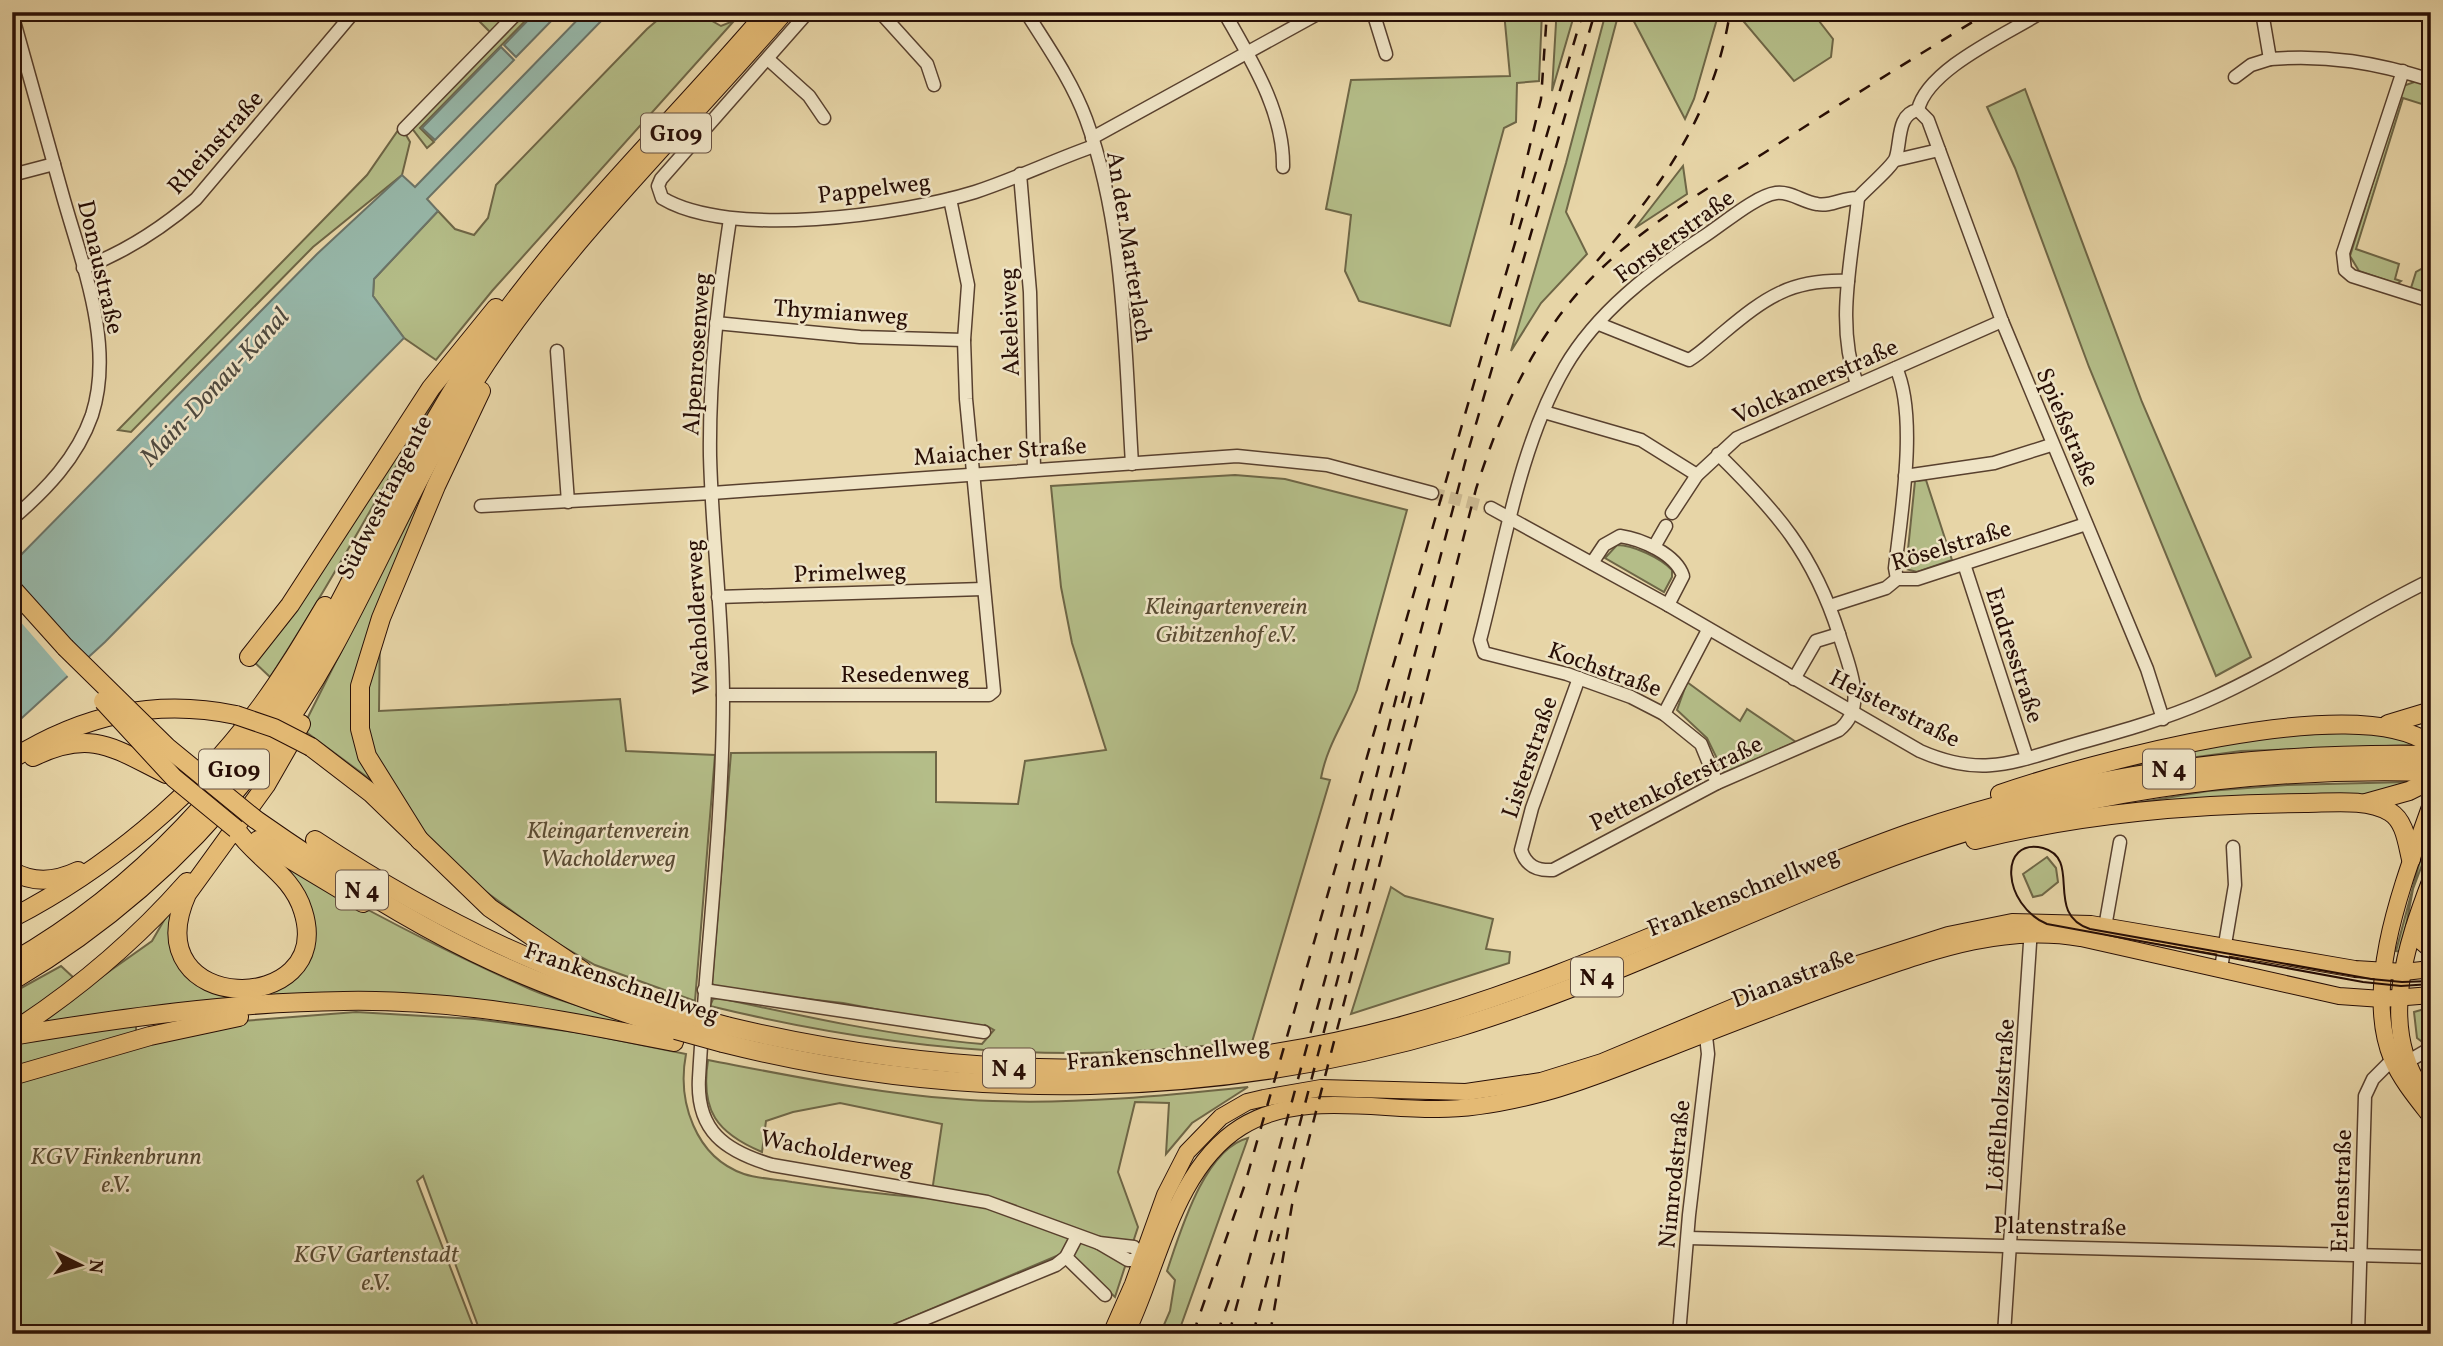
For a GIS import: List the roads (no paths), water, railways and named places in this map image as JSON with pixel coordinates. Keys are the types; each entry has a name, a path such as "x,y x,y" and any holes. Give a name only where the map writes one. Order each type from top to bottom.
{"highway":[{"name":"Südwesttangente","path":"12,961 76,920 132,876 177,834 220,786 258,738 298,677 384,514 464,372 505,314 571,231 767,12"},
{"name":"Südwesttangente","path":"12,981 111,914 168,866 208,826 291,719 358,601 448,425 484,366 524,310 590,229 784,12"},
{"path":"249,657 290,605 396,438 447,367 554,240 571,231"},
{"path":"419,841 380,781 363,743 358,701 363,670 436,486 476,400 524,310"},
{"path":"12,918 85,876 181,797 256,713 384,514"},
{"name":"Frankenschnellweg","path":"12,588 65,647 167,747 245,830 335,874 474,953 576,996 757,1052 876,1073 1018,1086 1174,1082 1298,1066 1389,1046 1514,1009 1917,839 1962,833 2061,806 2195,782 2328,772 2428,779"},
{"path":"12,771 43,751 93,743 136,756 174,778 245,830 284,877 304,911 306,928 301,954 289,971 276,981 248,991 224,989 198,974 184,955 178,934 180,912 187,894 209,860 266,785 287,750 339,651 358,601"},
{"path":"65,647 104,702 174,778"},
{"path":"12,759 78,724 125,711 185,708 236,715 274,728 312,747 364,788 490,908 609,990"},
{"path":"2381,726 2431,711"},
{"path":"1917,839 1964,806 2146,751 2262,732 2381,726 2401,729 2429,748"},
{"name":"Frankenschnellweg","path":"723,1040 996,1068 1138,1067 1285,1051 1395,1028 1494,998 2040,794 2178,768 2429,748"},
{"path":"2359,804 2388,798 2428,779"},
{"path":"1917,839 1949,847 2048,824 2138,810 2234,804 2359,804 2382,808 2395,815 2403,829 2411,859"},
{"name":"Frankenschnellweg","path":"315,840 471,932 609,990 676,1028"},
{"path":"12,871 32,879 56,880 116,852"},
{"path":"12,1034 123,948 209,860"},
{"path":"12,1034 212,1009 346,1000 506,1011 676,1028"},
{"path":"12,1076 190,1027 256,1015 366,1003"}],"main road":[{"path":"2431,804 2425,834 2411,859 2384,972 2382,999 2385,1032 2431,1101"},
{"path":"2431,879 2414,928 2404,972 2399,1030 2405,1060 2431,1117"},
{"name":"Dianastraße","path":"1150,1261 1173,1179 1187,1152 1207,1128 1247,1102 1295,1091 1329,1088 1432,1093 1518,1086 1602,1062 1947,947 2031,927 2071,922 2384,972 2431,969"},
{"name":"Dianastraße","path":"2031,927 2334,995 2382,999 2431,995"},
{"path":"2414,928 2418,939 2431,950"},
{"name":"Dianastraße","path":"1150,1261 1191,1178 1208,1154 1233,1132 1262,1117 1295,1109 1453,1108 1531,1096 1605,1073 1705,1027"},
{"path":"1111,1334 1150,1261"},
{"path":"1126,1334 1150,1261"}],"street":[{"name":"Rheinstraße","path":"83,268 121,254 168,223 196,200 354,12"},
{"path":"404,129 518,12"},
{"path":"808,12 769,60 809,96 824,118"},
{"path":"880,12 927,64 934,85"},
{"name":"An der Marterlach","path":"1026,12 1073,88 1093,142 1111,225 1123,315 1132,464"},
{"path":"1224,12 1275,113 1283,150 1283,167"},
{"name":"Pappelweg","path":"769,60 661,179 659,190 662,198 690,212 730,219 833,216 950,199 1020,174 1093,142 1246,52 1321,12"},
{"path":"1373,12 1386,54"},
{"path":"1896,160 1904,118 1910,111 1918,110 1920,99 1933,81 2042,12"},
{"path":"2262,12 2270,59"},
{"name":"Donaustraße","path":"12,14 83,268 100,356 100,377 92,415 72,456 50,483 12,519"},
{"path":"2235,77 2251,65 2270,59 2308,56 2350,59 2431,80"},
{"path":"2403,72 2343,254 2345,270 2351,276 2431,301"},
{"name":"Spießstraße","path":"1918,110 1928,120 2002,321 2051,445 2147,669 2163,719"},
{"path":"1857,384 1848,359 1848,281 1858,198 1896,160 1939,150"},
{"path":"12,175 54,164"},
{"name":"Akeleiweg","path":"1020,174 1030,292 1034,470"},
{"name":"Forsterstraße","path":"1485,653 1480,640 1511,519 1545,412 1566,365 1599,324 1643,280 1763,198 1785,193 1826,205 1847,198 1858,198"},
{"name":"Resedenweg","path":"723,695 989,695 994,691 996,684 983,589 964,340 968,285 950,199"},
{"name":"Alpenrosenweg","path":"712,493 711,388 716,323 730,219"},
{"path":"1599,324 1689,360 1743,317 1787,289 1817,280 1848,281"},
{"name":"Volckamerstraße","path":"1672,513 1697,475 1737,438 2002,321"},
{"name":"Thymianweg","path":"716,323 860,337 964,340"},
{"path":"557,351 568,502"},
{"path":"1896,368 1905,409 1905,476 1895,568 1897,579"},
{"path":"1545,412 1641,440 1697,475"},
{"path":"1905,476 1994,463 2051,445"},
{"path":"1718,454 1780,517 1809,561 1830,606 1839,634 1856,702 1853,713"},
{"name":"Maiacher Straße","path":"481,506 712,493 1237,456 1327,465 1432,492"},
{"name":"Wacholderweg","path":"712,493 723,695 722,759 704,990 699,1102 712,1132 729,1147 772,1165 987,1202 1099,1243 1128,1260 1150,1261"},
{"path":"1490,508 1511,519"},
{"name":"Heisterstraße","path":"1511,519 1668,605 1920,751 1959,765 1994,767 2163,719 2208,700 2431,580"},
{"name":"Röselstraße","path":"1830,606 1886,588 1897,579 1917,579 2086,524"},
{"path":"1654,547 1665,526"},
{"path":"1592,563 1604,545 1620,536 1654,547 1677,564 1683,576 1668,605"},
{"name":"Endresstraße","path":"1964,564 2026,758"},
{"name":"Primelweg","path":"718,597 983,589"},
{"path":"1664,714 1708,630"},
{"path":"1794,679 1816,641 1839,634"},
{"name":"Kochstraße","path":"1485,653 1579,678 1631,697 1664,714 1701,744 1717,783"},
{"name":"Listerstraße","path":"1521,850 1532,808 1579,678"},
{"name":"Pettenkoferstraße","path":"1521,850 1532,866 1542,871 1553,870 1597,844 1717,783 1839,730 1853,713"},
{"path":"2105,927 2120,842"},
{"path":"2221,968 2235,885 2233,847"},
{"name":"Löffelholzstraße","path":"2004,1334 2031,927"},
{"path":"704,990 984,1032"},
{"name":"Nimrodstraße","path":"1679,1334 1709,1054 1705,1027"},
{"name":"Erlenstraße","path":"2358,1334 2365,1096 2373,1079 2431,1048"},
{"path":"888,1334 911,1329 1056,1265 1066,1257 1077,1236"},
{"name":"Platenstraße","path":"1688,1238 2431,1257"},
{"path":"1066,1257 1105,1295"}],"water":[{"path":"536,12 560,12 516,57 504,45"},
{"name":"Main-Donau-Kanal","path":"585,12 610,12 427,199 438,211 374,279 373,296 404,338 105,642 12,727 12,564 317,254 402,175 415,187"},
{"path":"501,47 514,60 435,140 422,128"}],"tunnel":[{"path":"1432,493 1491,508"}],"tram line":[{"path":"2431,981 2371,979 2090,929 2076,922 2068,912 2061,863 2055,854 2043,848 2028,847 2018,853 2013,862 2011,875 2021,903 2032,915 2047,924 2363,982 2401,986 2431,984"}],"railway":[{"path":"1511,225 1541,99 1547,12"},
{"path":"1193,1334 1244,1187 1583,12"},
{"path":"1402,703 1467,455 1595,12"},
{"path":"1597,261 1643,205 1682,146 1712,82 1723,48 1730,12"},
{"path":"1270,1334 1292,1205 1476,489 1514,390 1555,322 1591,278 1613,257 1712,185 1989,12"},
{"path":"1229,1334 1327,972 1398,690"},
{"path":"1269,1242 1412,694"},
{"path":"1253,1334 1279,1234"},
{"path":"1217,1334 1230,1297"}],"park label":[{"name":"Kleingartenverein Gibitzenhof e.V.","path":"1226,620"},
{"name":"Kleingartenverein Wacholderweg","path":"608,844"},
{"name":"KGV Finkenbrunn e.V.","path":"116,1170"},
{"name":"KGV Gartenstadt e.V.","path":"376,1268"}]}
